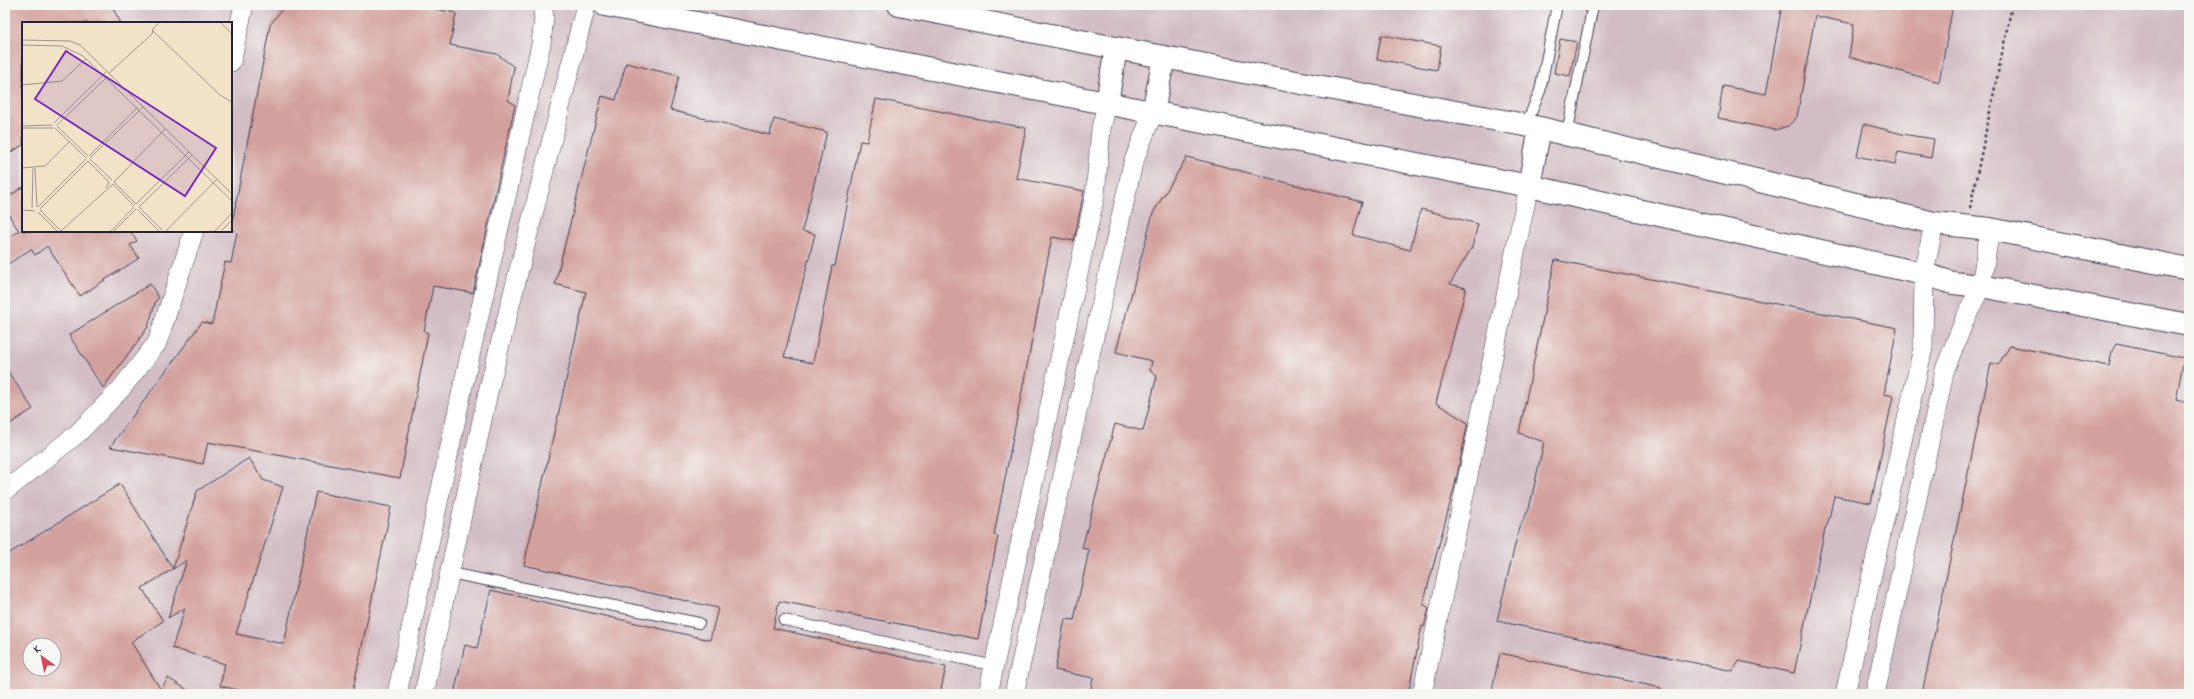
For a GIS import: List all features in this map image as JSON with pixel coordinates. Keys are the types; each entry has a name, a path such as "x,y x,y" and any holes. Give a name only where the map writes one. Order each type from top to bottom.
{"street":[{"path":"232,58 244,5"},
{"path":"397,694 463,386 541,44 544,18 542,5"},
{"path":"424,694 488,392 586,5"},
{"path":"605,5 1529,186 1924,274 1953,283 1981,286 2189,325"},
{"path":"899,5 1116,48 1533,127 1934,223 1990,229 2189,269"},
{"path":"988,694 1095,194 1101,129 1116,48"},
{"path":"1014,694 1133,163 1153,112 1164,57"},
{"path":"1422,694 1529,186 1533,127"},
{"path":"1845,694 1923,348 1924,274 1934,223"},
{"path":"1875,694 1944,369 1981,286 1990,229"},
{"path":"5,491 77,434 120,390 157,343 194,232"},
{"path":"463,386 488,392"},
{"path":"435,516 461,520"},
{"path":"995,666 1018,671"}],"lane":[{"path":"1533,127 1557,5"},
{"path":"1567,134 1593,5"},
{"path":"450,573 699,623"},
{"path":"784,620 995,666"}],"path":[{"path":"1967,226 2012,5"}],"shaded area":[{"path":"5,5 2189,5 2189,694 5,694"}],"building":[{"path":"5,5 111,5 120,22 22,22 22,146 5,156"},
{"path":"285,5 416,5 456,13 450,45 497,54 514,67 508,100 515,105 473,293 433,286 424,331 428,333 400,478 208,442 203,464 110,447 202,322 212,324 225,262 231,263 237,232 232,229 232,223 270,25"},
{"path":"1782,5 1953,5 1939,82 1849,57 1854,24 1815,16 1797,117 1788,126 1775,130 1718,118 1723,86 1766,94"},
{"path":"1381,35 1441,46 1437,70 1377,59"},
{"path":"1560,39 1577,42 1570,76 1554,73"},
{"path":"626,63 679,76 670,110 770,135 774,119 827,132 802,231 815,234 784,357 813,363 832,266 835,266 860,141 867,142 876,99 1026,128 1016,178 1084,191 1074,241 1052,237 994,535 998,536 978,639 779,601 773,628 946,667 940,694 454,694 465,645 477,648 491,590 710,640 718,608 524,565 586,292 555,284 602,96 616,100"},
{"path":"1864,124 1902,134 1934,139 1931,158 1898,152 1895,164 1857,156"},
{"path":"1187,157 1362,202 1353,235 1410,250 1421,209 1478,224 1472,247 1450,284 1466,288 1436,403 1468,423 1455,485 1423,604 1429,608 1424,627 1422,626 1408,694 1090,694 1093,678 1055,670 1065,619 1074,620 1089,550 1082,548 1115,424 1143,431 1157,376 1150,371 1152,361 1116,352 1153,213"},
{"path":"22,188 22,232 131,232 137,241 130,245 139,258 80,296 47,246 35,255 31,249 5,266 5,240 19,231 5,209 5,199"},
{"path":"1555,260 1897,328 1884,394 1893,396 1871,503 1834,496 1828,523 1825,529 1794,673 1739,661 1733,671 1497,621 1519,528 1529,509 1544,442 1519,433"},
{"path":"150,284 159,298 156,300 148,327 103,388 69,335"},
{"path":"2116,344 2184,358 2176,400 2189,403 2189,694 1922,694 1991,363 1998,365 2010,346 2109,366 2112,351"},
{"path":"5,367 33,409 5,427"},
{"path":"249,458 263,480 283,487 236,634 284,644 316,492 391,507 352,694 258,694 220,686 225,664 172,648 185,608 168,618 187,560 173,569 197,491"},
{"path":"120,484 173,569 142,588 163,621 131,642 161,690 168,678 194,694 5,694 5,556"},
{"path":"1500,653 1661,688 1660,694 1491,694"}]}
